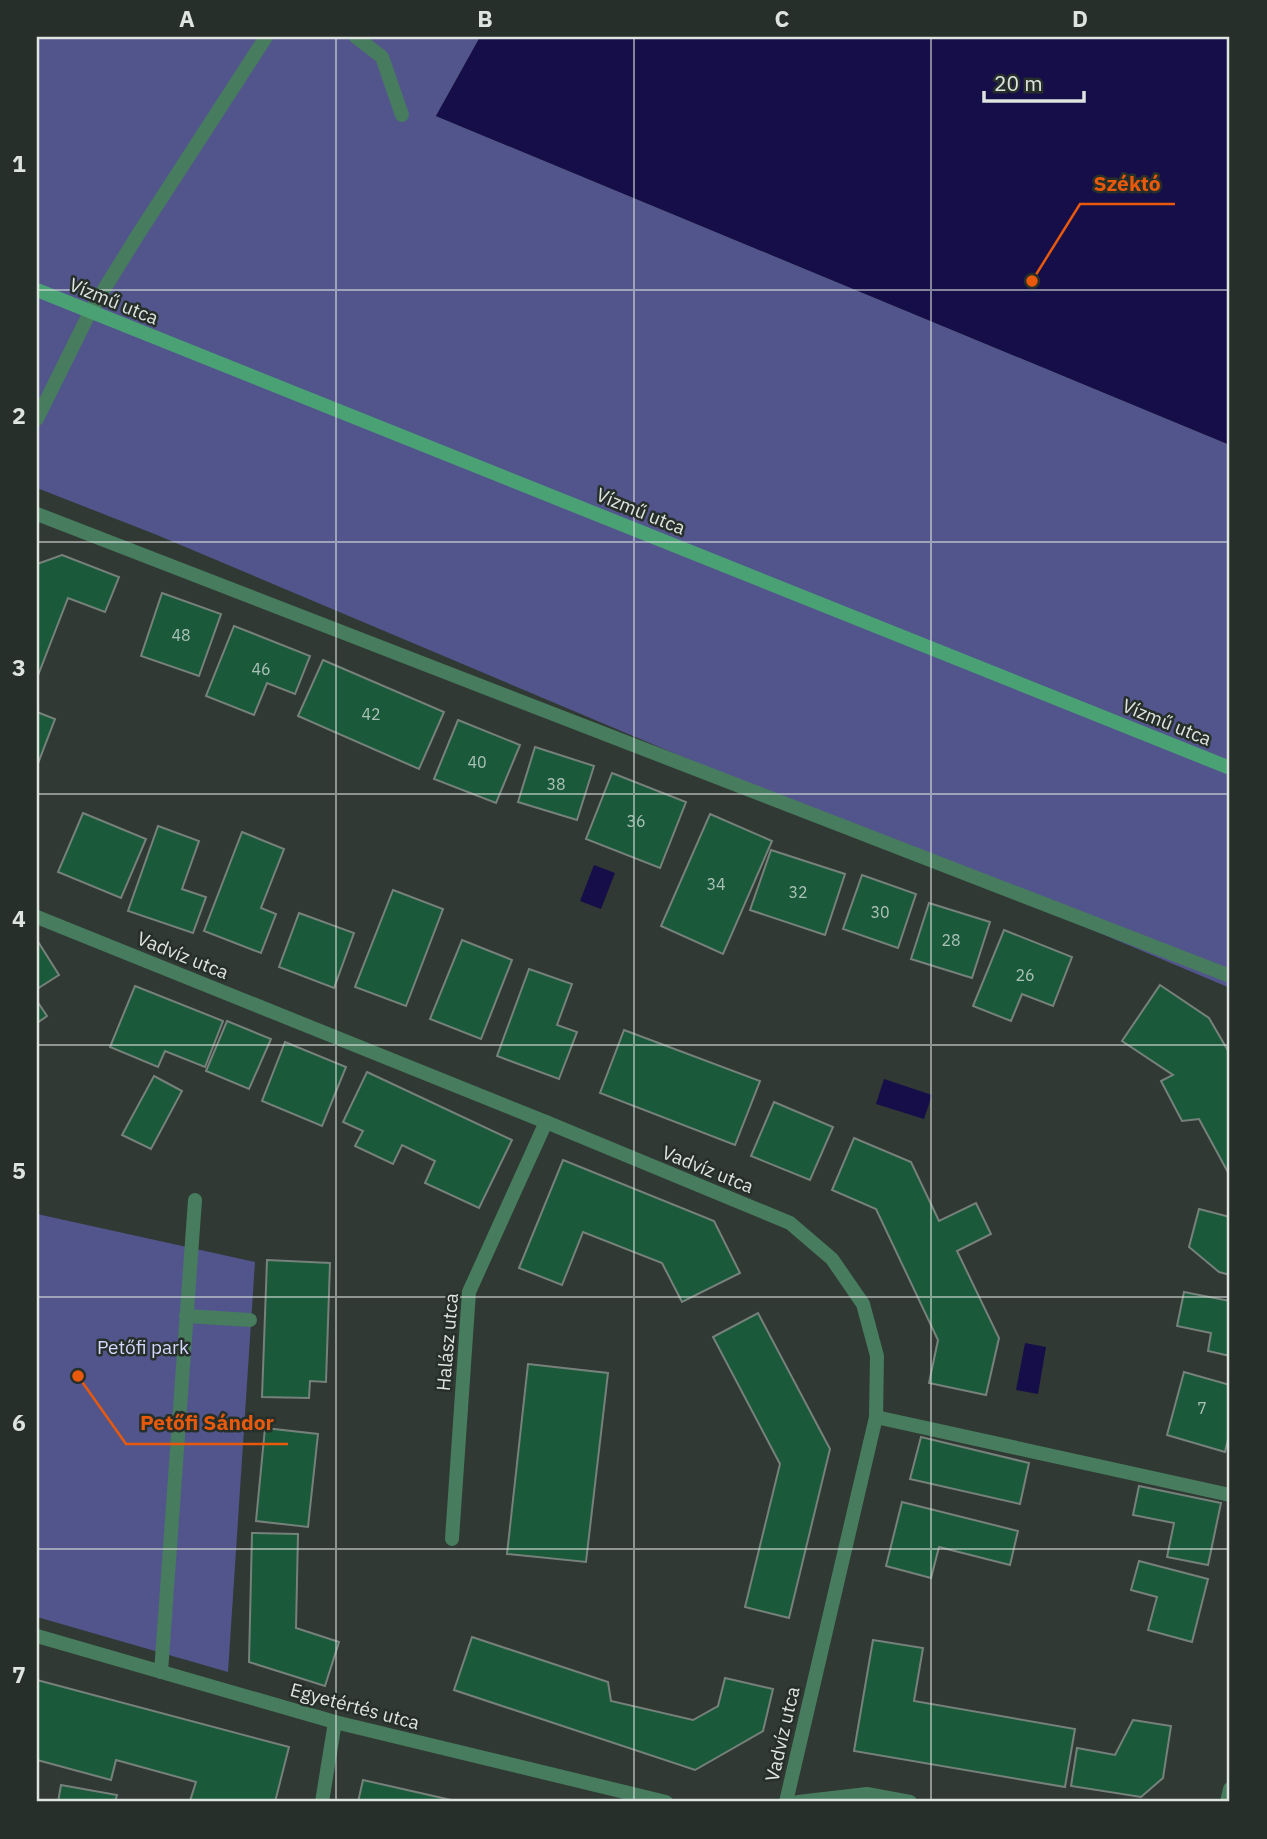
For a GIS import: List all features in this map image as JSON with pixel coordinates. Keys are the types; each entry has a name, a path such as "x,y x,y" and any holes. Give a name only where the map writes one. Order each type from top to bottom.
{"main road":[{"name":"Vízmű utca","path":"37,290 1230,768"}],"street":[{"path":"37,419 90,312 266,37"},
{"path":"356,37 382,57 402,116"},
{"path":"37,514 1230,976"},
{"name":"Vadvíz utca","path":"37,917 790,1223 832,1259 863,1304 877,1356 876,1418 786,1802"},
{"name":"Halász utca","path":"452,1539 468,1292 546,1122"},
{"path":"160,1672 195,1200"},
{"path":"187,1316 250,1320"},
{"path":"876,1418 1230,1495"},
{"name":"Egyetértés utca","path":"37,1636 335,1722 666,1802"},
{"path":"321,1802 335,1722"},
{"path":"1227,1802 1230,1789"},
{"path":"798,1802 867,1794 910,1802"}],"green space":[{"path":"37,37 480,37 436,116 1230,445 1230,988 157,535 37,488"},
{"name":"Petőfi park","path":"37,1214 255,1262 228,1672 37,1617"}],"shaded area":[{"path":"480,37 1230,37 1230,445 436,116"},
{"path":"594,865 615,873 601,909 580,901"},
{"path":"884,1079 932,1095 924,1119 876,1104"},
{"path":"1025,1343 1046,1347 1038,1394 1016,1390"}],"building":[{"path":"62,555 119,577 105,612 68,598 37,678 37,564"},
{"path":"162,593 221,614 199,676 141,656"},
{"path":"234,626 310,656 295,694 267,683 254,715 206,696"},
{"path":"323,660 444,712 419,769 298,716"},
{"path":"37,712 55,719 37,766"},
{"path":"458,720 520,745 496,803 434,779"},
{"path":"535,747 594,766 577,820 518,802"},
{"path":"612,773 686,802 660,868 586,839"},
{"path":"83,813 146,839 121,898 58,872"},
{"path":"710,814 772,841 723,954 661,926"},
{"path":"158,826 199,841 182,889 206,897 193,933 128,911"},
{"path":"242,832 284,849 261,908 276,914 261,953 204,931"},
{"path":"771,850 845,874 825,935 750,910"},
{"path":"862,875 916,894 898,948 843,929"},
{"path":"393,890 443,909 406,1006 355,987"},
{"path":"929,903 990,922 972,978 911,959"},
{"path":"299,913 354,933 334,988 279,967"},
{"path":"1004,930 1072,957 1053,1006 1022,994 1011,1021 973,1006"},
{"path":"37,940 59,975 37,989"},
{"path":"462,940 512,960 481,1039 430,1019"},
{"path":"529,969 572,984 557,1025 577,1032 559,1079 497,1056"},
{"path":"1160,985 1209,1018 1230,1054 1230,1176 1199,1119 1182,1121 1161,1081 1173,1075 1122,1041"},
{"path":"135,986 223,1021 205,1067 165,1051 158,1067 110,1047"},
{"path":"37,1001 47,1016 37,1023"},
{"path":"227,1021 271,1039 249,1089 206,1071"},
{"path":"624,1030 760,1081 735,1145 600,1093"},
{"path":"285,1042 346,1067 322,1126 262,1101"},
{"path":"367,1072 512,1140 479,1208 425,1183 435,1161 402,1145 393,1164 355,1146 363,1131 343,1122"},
{"path":"154,1076 182,1091 151,1149 122,1135"},
{"path":"774,1102 833,1127 810,1180 751,1156"},
{"path":"854,1138 911,1162 939,1221 976,1203 991,1234 957,1251 999,1338 986,1395 929,1383 938,1340 876,1209 832,1190"},
{"path":"563,1160 714,1221 740,1273 682,1302 662,1263 583,1232 562,1285 519,1268"},
{"path":"1199,1209 1230,1217 1230,1275 1219,1272 1189,1247"},
{"path":"267,1260 330,1263 326,1382 310,1381 309,1398 262,1397"},
{"path":"1184,1292 1230,1301 1230,1356 1208,1351 1211,1333 1177,1326"},
{"path":"758,1313 830,1449 789,1618 745,1607 780,1464 713,1337"},
{"path":"528,1364 608,1373 586,1562 507,1554"},
{"path":"1184,1372 1230,1385 1230,1431 1225,1452 1167,1435"},
{"path":"265,1428 318,1434 308,1527 256,1521"},
{"path":"921,1437 1029,1463 1020,1504 910,1479"},
{"path":"1139,1486 1221,1503 1208,1565 1167,1557 1174,1523 1133,1515"},
{"path":"902,1502 1018,1531 1010,1565 939,1547 931,1578 886,1566"},
{"path":"252,1533 298,1534 296,1628 339,1642 325,1686 249,1662"},
{"path":"1139,1561 1208,1579 1192,1642 1148,1630 1157,1597 1131,1590"},
{"path":"472,1637 608,1682 611,1701 693,1720 718,1706 725,1678 773,1689 763,1731 695,1770 454,1690"},
{"path":"873,1640 923,1648 914,1701 1075,1729 1065,1787 854,1751"},
{"path":"37,1680 289,1747 275,1802 190,1801 196,1782 116,1760 111,1780 37,1760"},
{"path":"1133,1720 1171,1726 1163,1778 1141,1797 1071,1786 1077,1748 1115,1755"},
{"path":"363,1780 460,1802 358,1802"},
{"path":"61,1785 117,1795 115,1802 58,1802"}],"place":[{"name":"Széktó","path":"1032,281"},
{"name":"Petőfi Sándor","path":"78,1376"}]}
